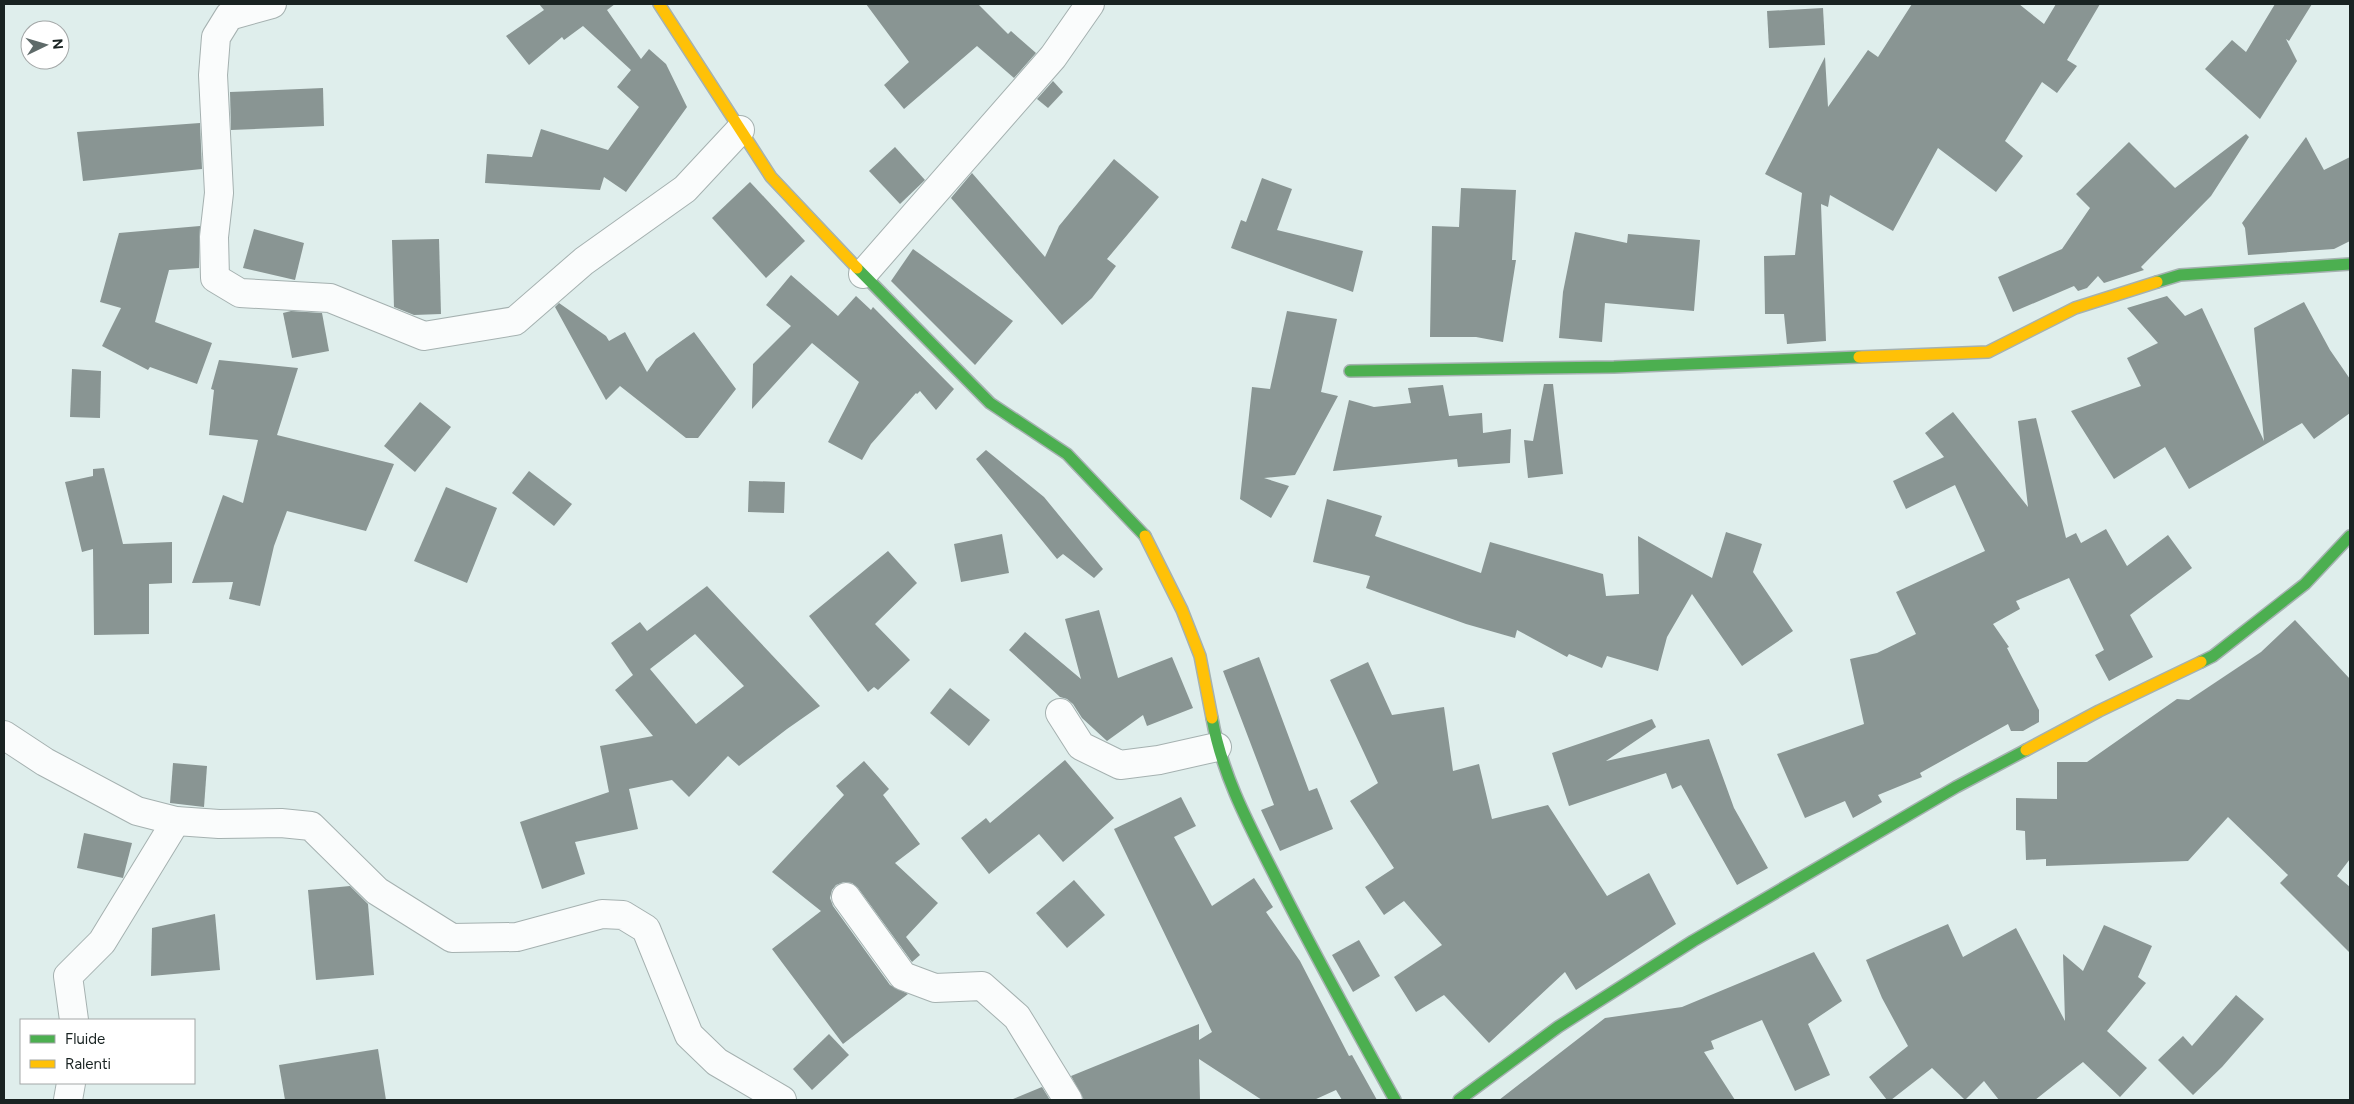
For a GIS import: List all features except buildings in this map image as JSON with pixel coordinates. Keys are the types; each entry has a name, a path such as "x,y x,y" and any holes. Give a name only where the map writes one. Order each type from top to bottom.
{"street":[{"path":"272,4 229,16 216,37 213,75 219,193 214,237 215,278 240,293 330,298 424,336 514,321 584,261 685,188 740,130"},
{"path":"659,4 771,177 819,230 990,403 1067,454 1145,536 1182,610 1200,656 1218,747 1238,802 1315,956 1395,1100"},
{"path":"864,274 1053,57 1090,4"},
{"path":"1350,371 1614,367 1988,352 2075,308 2180,275 2350,264"},
{"path":"1459,1100 1558,1027 1710,931 1956,787 2099,711 2213,656 2304,584 2350,536"},
{"path":"1060,713 1081,746 1120,765 1159,760 1218,747"},
{"path":"4,735 45,762 137,811 176,821 219,824 281,823 311,826 377,891 452,938 518,937 602,914 623,915 646,929 689,1035 717,1062 782,1100"},
{"path":"74,1019 68,976 102,942 176,821"},
{"path":"846,897 903,976 935,988 982,986 1017,1017 1068,1100"},
{"path":"68,1100 70,1084"}],"traffic: fast":[{"path":"2157,282 2180,275 2350,264"},
{"path":"857,268 990,403 1067,454 1145,536"},
{"path":"1350,371 1614,367 1859,357"},
{"path":"2201,662 2213,656 2305,584 2350,536"},
{"path":"1212,718 1222,760 1246,819 1319,961 1395,1100"},
{"path":"1459,1100 1558,1027 1693,941 1956,787 2026,750"}],"traffic: slow":[{"path":"659,4 771,177 857,268"},
{"path":"1859,357 1988,352 2075,308 2157,282"},
{"path":"1145,536 1182,610 1200,656 1212,718"},
{"path":"2026,750 2099,711 2201,662"}]}
